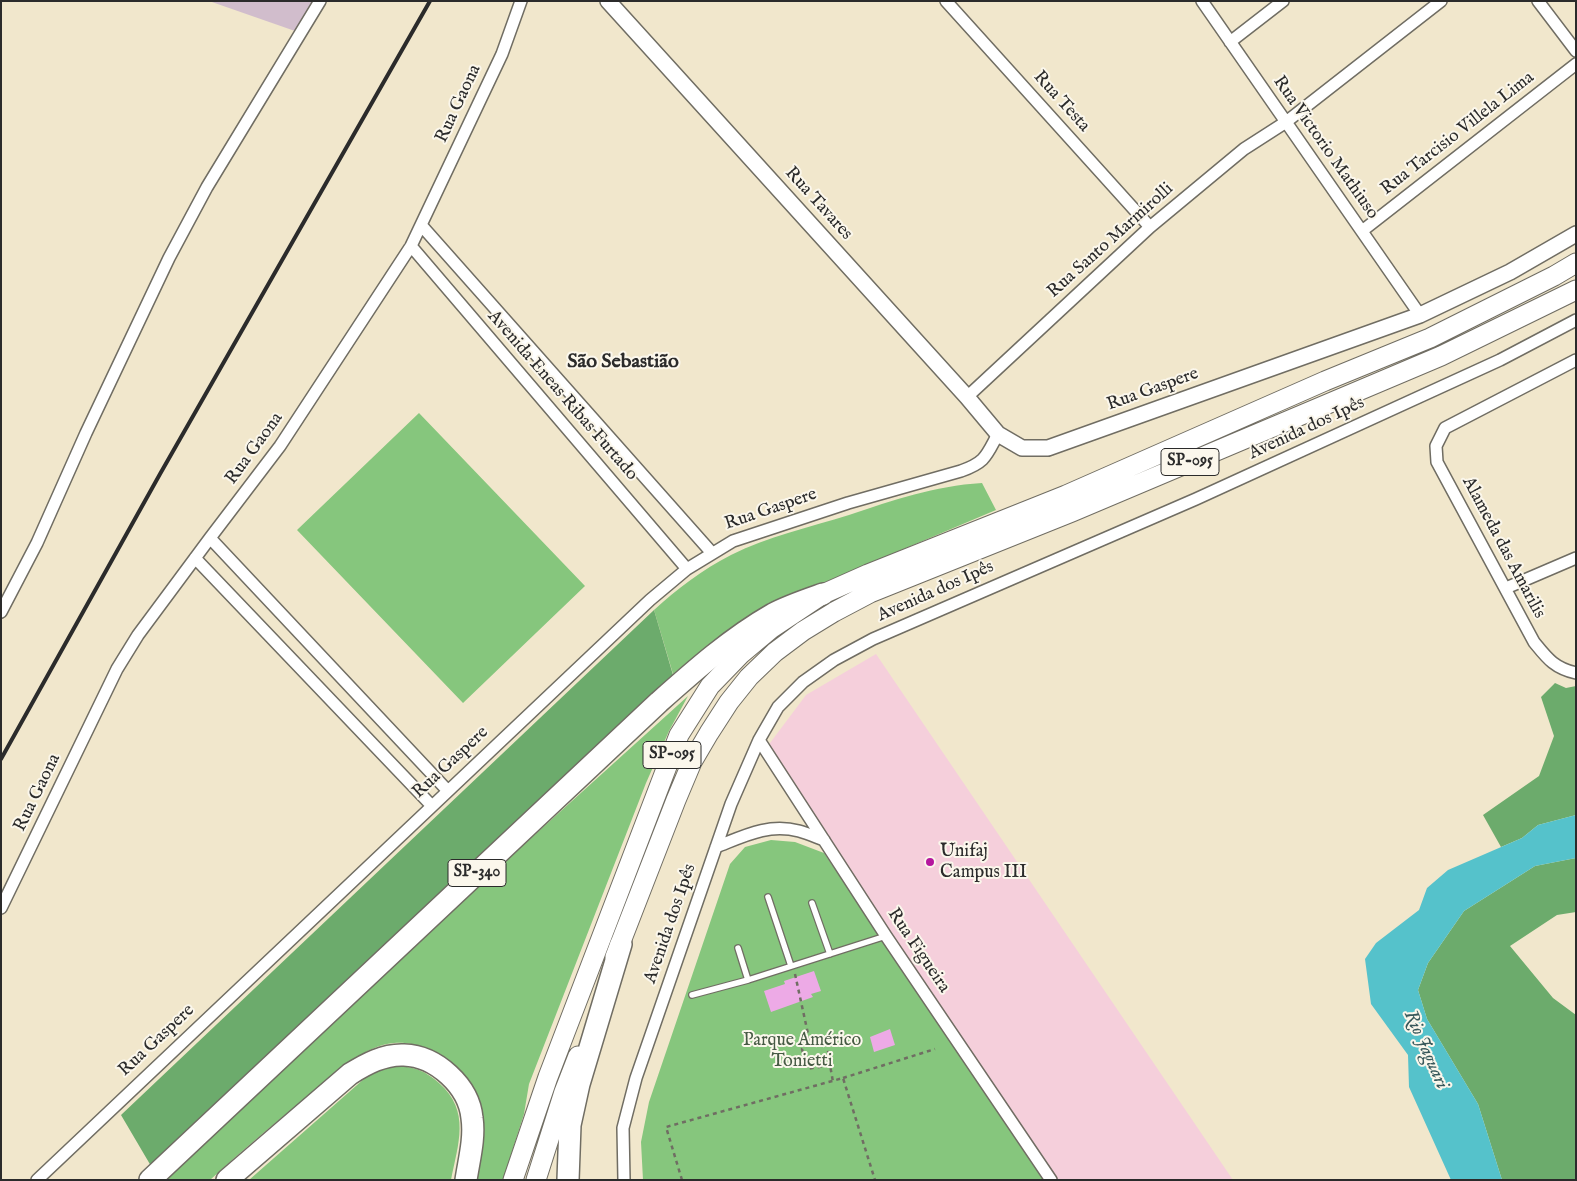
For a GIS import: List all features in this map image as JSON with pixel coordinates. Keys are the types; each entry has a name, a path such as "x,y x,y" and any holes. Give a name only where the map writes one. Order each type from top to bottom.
{"highway":[{"name":"SP-340","path":"150,1180 701,664 737,637 774,613 823,594"},
{"path":"568,1180 570,1124 621,944"},
{"path":"227,1180 350,1074 370,1062 403,1055 419,1058 440,1068 457,1082 466,1098 472,1118 472,1145 466,1180"}],"main road":[{"name":"SP-095","path":"513,1180 551,1068 679,735 710,686 741,654 772,628 823,594 877,570 1066,496 1325,381 1430,338 1554,276 1576,263"},
{"name":"SP-095","path":"536,1180 564,1092 692,762 729,702 749,677 775,652 803,631 870,593 1072,512 1441,356 1576,290"}],"street":[{"path":"1,612 36,543 169,258 207,187 320,1"},
{"name":"Rua Gaona","path":"1,908 117,669 138,635 280,446 411,246 502,54 521,1"},
{"name":"Rua Tavares","path":"608,1 967,397 998,434"},
{"name":"Rua Testa","path":"946,1 1150,227"},
{"name":"Rua Victorio Mathiuso","path":"1202,1 1420,315"},
{"path":"1230,42 1283,1"},
{"name":"Rua Santo Marmirolli","path":"967,397 1150,227 1244,149 1286,122 1441,1"},
{"path":"1538,1 1576,51"},
{"name":"Rua Tarcisio Villela Lima","path":"1362,231 1576,64"},
{"name":"Avenida Eneas Ribas Furtado","path":"421,225 712,553"},
{"name":"Rua Gaspere","path":"37,1180 650,600 687,569 712,553 742,538 848,503 961,471 979,464 998,434 1022,448 1048,448 1420,315 1510,272 1576,234"},
{"name":"Avenida Eneas Ribas Furtado","path":"411,246 687,569"},
{"name":"Avenida dos Ipês","path":"624,1180 623,1128 636,1078 731,804 759,740 778,707 803,682 834,660 873,639 1196,499 1500,360 1576,320"},
{"name":"Alameda das Amarilis","path":"1576,360 1445,428 1436,446 1437,462 1534,642 1551,663 1576,673"},
{"path":"210,538 448,791"},
{"path":"196,558 432,806"},
{"path":"1506,588 1576,558"},
{"name":"Rua Figueira","path":"759,740 886,936 1051,1180"},
{"path":"716,847 758,830 776,828 798,830 824,840"}],"lane":[{"path":"768,897 793,966"},
{"path":"812,903 830,954"},
{"path":"692,995 748,980 886,936"},
{"path":"738,948 748,980"}],"path":[{"path":"793,966 810,1043"},
{"path":"830,1064 807,1069 802,1049 810,1043 827,1044 833,1082"},
{"path":"682,1180 666,1127 833,1082 935,1049"},
{"path":"843,1078 874,1180"}],"shaded area":[{"path":"209,1 313,1 295,31"},
{"name":"Unifaj Campus III","path":"876,654 1233,1180 1052,1180 767,747 806,695"}],"green space":[{"path":"419,413 585,586 463,703 297,530"},
{"path":"982,483 996,510 757,611 725,632 673,674 654,610 700,573 731,555 789,533 914,494 947,487"},
{"path":"654,610 673,675 151,1166 121,1115"},
{"path":"1555,683 1566,688 1576,686 1576,815 1538,825 1522,838 1501,847 1483,815 1539,776 1554,736 1541,697"},
{"path":"688,696 669,731 646,783 529,1084 524,1114 503,1180 474,1180 482,1133 482,1118 474,1091 465,1078 446,1060 425,1048 410,1044 394,1043 372,1049 352,1060 276,1122 210,1180 160,1180 383,972"},
{"name":"Parque Américo Tonietti","path":"771,840 795,842 824,853 1046,1180 643,1180 641,1142 649,1102 730,864 745,847"},
{"path":"1576,858 1576,912 1557,915 1510,946 1553,998 1576,1015 1576,1180 1502,1180 1478,1104 1427,1019 1418,990 1428,963 1464,911 1535,866"},
{"path":"397,1066 410,1067 429,1075 449,1094 455,1105 460,1128 451,1180 249,1180 365,1078 382,1069"}],"water":[{"name":"Rio Jaguari","path":"1576,815 1576,858 1535,866 1464,911 1428,963 1418,990 1427,1019 1478,1104 1502,1180 1451,1180 1409,1087 1408,1055 1371,1004 1365,959 1376,943 1419,910 1427,888 1448,870 1522,838 1538,825"}],"building":[{"path":"814,971 821,991 811,994 813,997 771,1012 764,991 785,984 784,981"},
{"path":"890,1029 895,1045 874,1052 870,1037"}],"railway":[{"path":"1,759 160,474 430,1"}],"place":[{"name":"Unifaj Campus III","path":"930,862"}],"district":[{"name":"São Sebastião","path":"623,363"}]}
